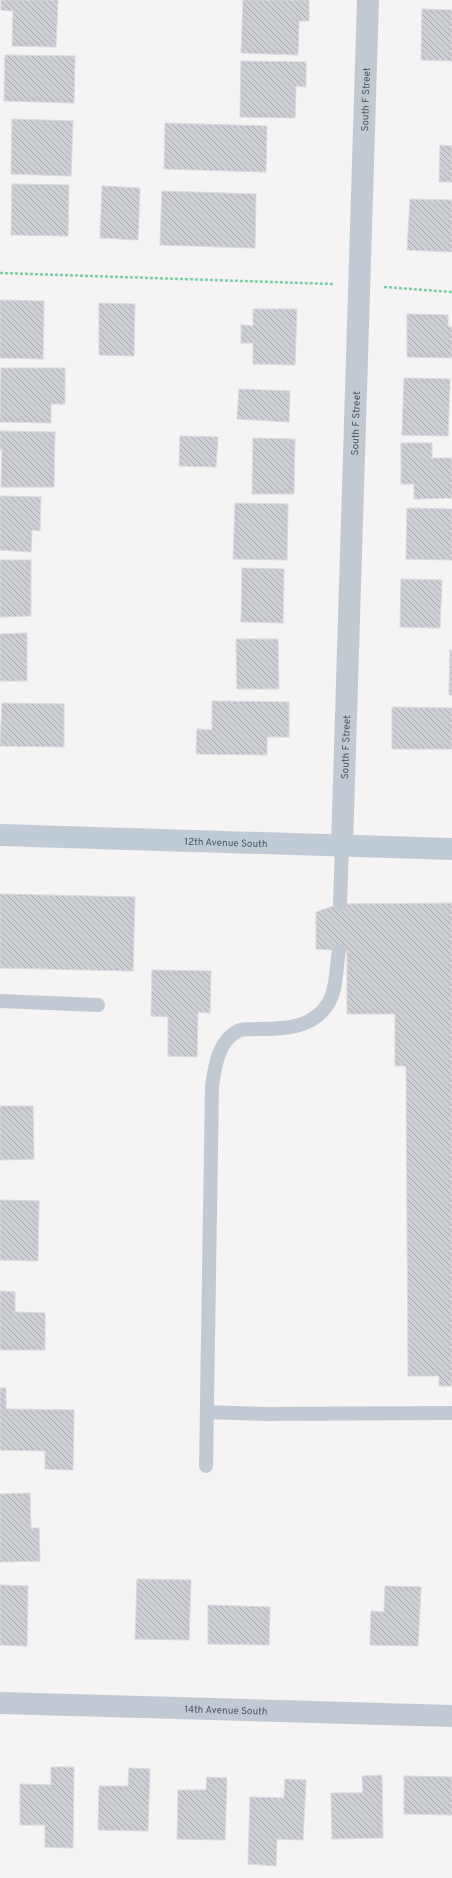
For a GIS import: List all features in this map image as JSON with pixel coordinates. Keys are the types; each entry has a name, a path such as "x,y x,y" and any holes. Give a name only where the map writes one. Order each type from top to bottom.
{"street":[{"name":"South F Street","path":"342,846 368,0"},
{"name":"12th Avenue South","path":"0,835 452,849"},
{"name":"14th Avenue South","path":"0,1703 452,1716"}],"lane":[{"path":"340,904 342,846"},
{"path":"206,1466 212,1086 218,1055 226,1041 239,1030 288,1028 307,1022 321,1013 329,1002 333,993 339,951"},
{"path":"0,1001 98,1005"},
{"path":"207,1412 264,1414 452,1413"}],"path":[{"path":"0,273 359,285 452,292"}],"building":[{"path":"1,0 58,0 56,47 12,46 13,11 1,10"},
{"path":"243,0 309,0 309,21 299,21 298,55 241,53"},
{"path":"422,9 452,10 452,61 421,60"},
{"path":"5,55 75,56 74,103 4,101"},
{"path":"241,61 306,62 306,87 296,86 295,118 240,117"},
{"path":"12,119 73,121 71,176 11,174"},
{"path":"165,123 267,126 266,172 164,169"},
{"path":"440,145 452,146 452,182 439,182"},
{"path":"12,184 69,185 68,236 11,235"},
{"path":"102,186 140,188 138,240 100,238"},
{"path":"162,191 256,194 255,248 160,245"},
{"path":"410,199 452,200 452,252 407,250"},
{"path":"0,300 44,301 43,359 0,358"},
{"path":"99,303 135,304 134,356 99,355"},
{"path":"253,309 297,309 295,365 253,364 253,343 241,343 241,325 253,326"},
{"path":"407,314 448,315 448,327 452,327 452,358 407,357"},
{"path":"1,368 65,368 65,404 51,404 51,423 0,422"},
{"path":"404,378 450,379 448,436 402,435"},
{"path":"239,389 290,391 289,422 237,419"},
{"path":"0,431 55,432 54,487 1,487 2,450 0,450"},
{"path":"180,436 218,437 216,467 179,466"},
{"path":"253,438 295,439 294,494 252,494"},
{"path":"401,443 432,443 432,458 452,458 452,498 414,499 414,484 401,484"},
{"path":"0,496 41,497 40,531 32,530 31,552 0,550"},
{"path":"235,503 288,504 287,560 233,559"},
{"path":"407,508 452,509 452,560 406,559"},
{"path":"0,560 31,560 31,616 0,617"},
{"path":"242,568 284,569 283,623 241,622"},
{"path":"401,579 442,580 440,628 400,627"},
{"path":"27,633 27,681 0,681 0,634"},
{"path":"236,639 278,639 279,689 237,689"},
{"path":"450,650 452,650 452,695 449,695"},
{"path":"212,701 289,702 289,737 267,737 267,755 196,754 197,729 212,730"},
{"path":"2,703 64,704 64,747 0,746"},
{"path":"392,707 452,708 452,749 392,749"},
{"path":"0,894 135,897 133,971 0,968"},
{"path":"452,903 452,1386 439,1386 439,1376 408,1376 406,1066 395,1066 395,1014 347,1014 347,951 316,949 316,912 340,904"},
{"path":"152,970 211,971 210,1013 198,1012 197,1057 168,1056 168,1017 151,1016"},
{"path":"0,1106 33,1106 34,1159 0,1160"},
{"path":"0,1200 39,1201 38,1261 0,1260"},
{"path":"0,1291 15,1292 15,1312 45,1313 45,1350 0,1350"},
{"path":"0,1388 6,1388 6,1409 74,1410 73,1470 45,1469 45,1451 0,1450"},
{"path":"30,1493 31,1528 39,1528 40,1561 0,1562 0,1494"},
{"path":"137,1579 191,1580 189,1640 135,1639"},
{"path":"0,1585 28,1586 27,1646 0,1645"},
{"path":"385,1586 421,1587 418,1646 370,1645 371,1611 384,1612"},
{"path":"208,1605 270,1607 269,1645 208,1644"},
{"path":"51,1767 74,1767 73,1848 45,1847 45,1825 20,1825 20,1784 51,1785"},
{"path":"129,1768 150,1769 148,1831 98,1830 99,1786 128,1786"},
{"path":"382,1775 383,1838 332,1839 331,1793 363,1793 362,1776"},
{"path":"404,1776 452,1777 452,1815 404,1814"},
{"path":"207,1777 227,1778 225,1840 177,1839 178,1790 206,1790"},
{"path":"285,1779 306,1780 303,1840 277,1839 276,1866 248,1864 250,1797 284,1798"}]}
